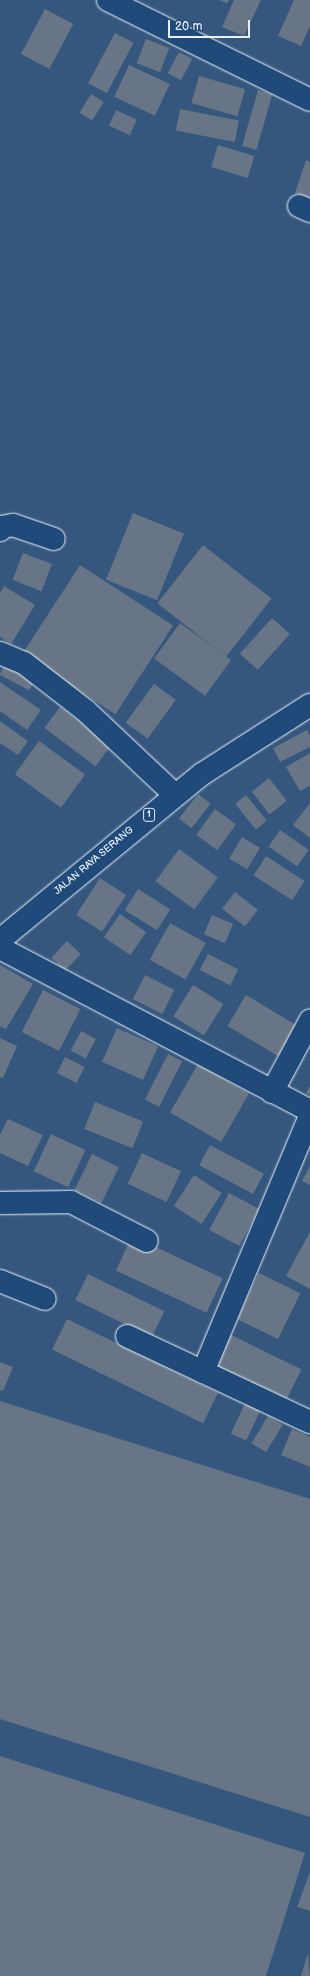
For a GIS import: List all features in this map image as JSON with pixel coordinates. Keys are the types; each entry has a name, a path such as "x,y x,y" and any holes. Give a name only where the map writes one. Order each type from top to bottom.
{"main road":[{"path":"108,0 310,100"},
{"path":"0,530 2,527 13,526 54,539"},
{"path":"0,653 24,663 86,711 175,795"},
{"name":"JALAN RAYA SERANG","path":"0,940 202,774 310,705"},
{"path":"0,948 310,1111"},
{"path":"272,1092 310,1021"},
{"path":"203,1372 310,1116"},
{"path":"0,1203 71,1202 147,1241"},
{"path":"0,1281 45,1299"},
{"path":"127,1336 310,1422"}],"building":[{"path":"219,0 229,0 227,3"},
{"path":"234,0 261,0 244,36 222,27"},
{"path":"294,0 310,0 310,26 301,46 278,36"},
{"path":"45,9 73,24 49,69 21,54"},
{"path":"115,33 134,43 107,93 88,83"},
{"path":"146,39 169,48 160,72 137,63"},
{"path":"179,52 192,59 181,80 168,73"},
{"path":"129,65 170,84 155,116 114,97"},
{"path":"199,76 245,89 237,116 191,103"},
{"path":"258,90 272,94 256,150 242,146"},
{"path":"91,94 104,102 92,121 79,113"},
{"path":"180,109 239,120 235,142 176,131"},
{"path":"116,110 137,120 130,135 109,125"},
{"path":"218,145 254,156 248,178 211,167"},
{"path":"306,160 310,162 310,198 295,193"},
{"path":"133,513 184,534 157,600 106,580"},
{"path":"203,545 272,599 226,657 157,603"},
{"path":"23,553 52,564 42,591 13,580"},
{"path":"80,565 173,625 115,714 22,654"},
{"path":"4,586 35,605 11,644 0,637 0,593"},
{"path":"272,618 290,634 258,670 240,654"},
{"path":"180,623 231,660 205,696 154,659"},
{"path":"5,664 35,680 29,691 0,675"},
{"path":"0,682 41,710 27,730 0,711"},
{"path":"154,684 176,700 148,739 126,723"},
{"path":"60,707 111,746 95,766 44,728"},
{"path":"0,721 28,741 18,755 0,743"},
{"path":"307,730 310,736 310,747 280,762 273,748"},
{"path":"39,741 85,775 61,808 15,774"},
{"path":"310,753 310,786 300,791 286,767"},
{"path":"269,778 287,801 270,814 252,792"},
{"path":"198,794 211,804 192,828 179,818"},
{"path":"246,795 267,821 256,829 235,804"},
{"path":"310,803 310,838 293,825"},
{"path":"215,809 236,824 217,850 196,835"},
{"path":"280,830 309,850 297,866 269,846"},
{"path":"242,837 260,848 247,869 229,858"},
{"path":"179,849 218,877 194,910 155,881"},
{"path":"266,856 305,881 292,900 253,875"},
{"path":"100,878 126,895 102,932 76,915"},
{"path":"138,889 170,909 157,930 125,910"},
{"path":"235,892 258,910 245,926 222,909"},
{"path":"120,914 146,932 130,955 104,937"},
{"path":"212,915 233,924 225,943 204,934"},
{"path":"170,923 206,943 185,980 150,960"},
{"path":"67,941 81,954 65,971 51,958"},
{"path":"208,954 238,969 230,985 200,970"},
{"path":"0,965 33,984 6,1029 0,1026"},
{"path":"145,975 174,990 162,1014 133,999"},
{"path":"193,985 224,1004 204,1035 173,1016"},
{"path":"43,990 80,1009 59,1051 22,1032"},
{"path":"246,995 300,1027 281,1058 227,1026"},
{"path":"117,1028 158,1046 143,1080 102,1062"},
{"path":"81,1031 96,1039 86,1058 71,1050"},
{"path":"0,1038 17,1046 3,1078 0,1077"},
{"path":"168,1054 182,1061 159,1107 145,1099"},
{"path":"65,1057 85,1067 76,1083 57,1073"},
{"path":"198,1064 249,1094 221,1142 170,1112"},
{"path":"310,1086 310,1095 306,1093"},
{"path":"95,1102 143,1121 132,1148 84,1129"},
{"path":"8,1119 43,1135 28,1166 0,1153 0,1135"},
{"path":"51,1134 85,1150 68,1187 34,1171"},
{"path":"210,1145 264,1174 253,1194 199,1165"},
{"path":"142,1153 181,1171 167,1202 128,1184"},
{"path":"92,1154 119,1167 101,1203 74,1190"},
{"path":"310,1166 310,1185 302,1181"},
{"path":"194,1175 222,1193 202,1224 174,1206"},
{"path":"229,1193 259,1209 239,1246 209,1230"},
{"path":"310,1232 310,1289 286,1276"},
{"path":"132,1236 223,1278 207,1313 116,1270"},
{"path":"259,1273 300,1293 278,1339 237,1319"},
{"path":"88,1274 164,1311 152,1337 75,1300"},
{"path":"67,1319 218,1393 203,1423 52,1350"},
{"path":"225,1332 301,1369 284,1404 208,1367"},
{"path":"0,1362 13,1367 3,1391 0,1390"},
{"path":"247,1399 262,1406 246,1441 231,1433"},
{"path":"0,1401 310,1499 310,1817 0,1719"},
{"path":"268,1416 283,1425 266,1452 252,1443"},
{"path":"292,1429 310,1437 310,1467 281,1455"},
{"path":"0,1756 305,1853 266,1976 0,1976"},
{"path":"310,1872 310,1911 297,1907"},
{"path":"308,1953 310,1976 301,1976"}]}
